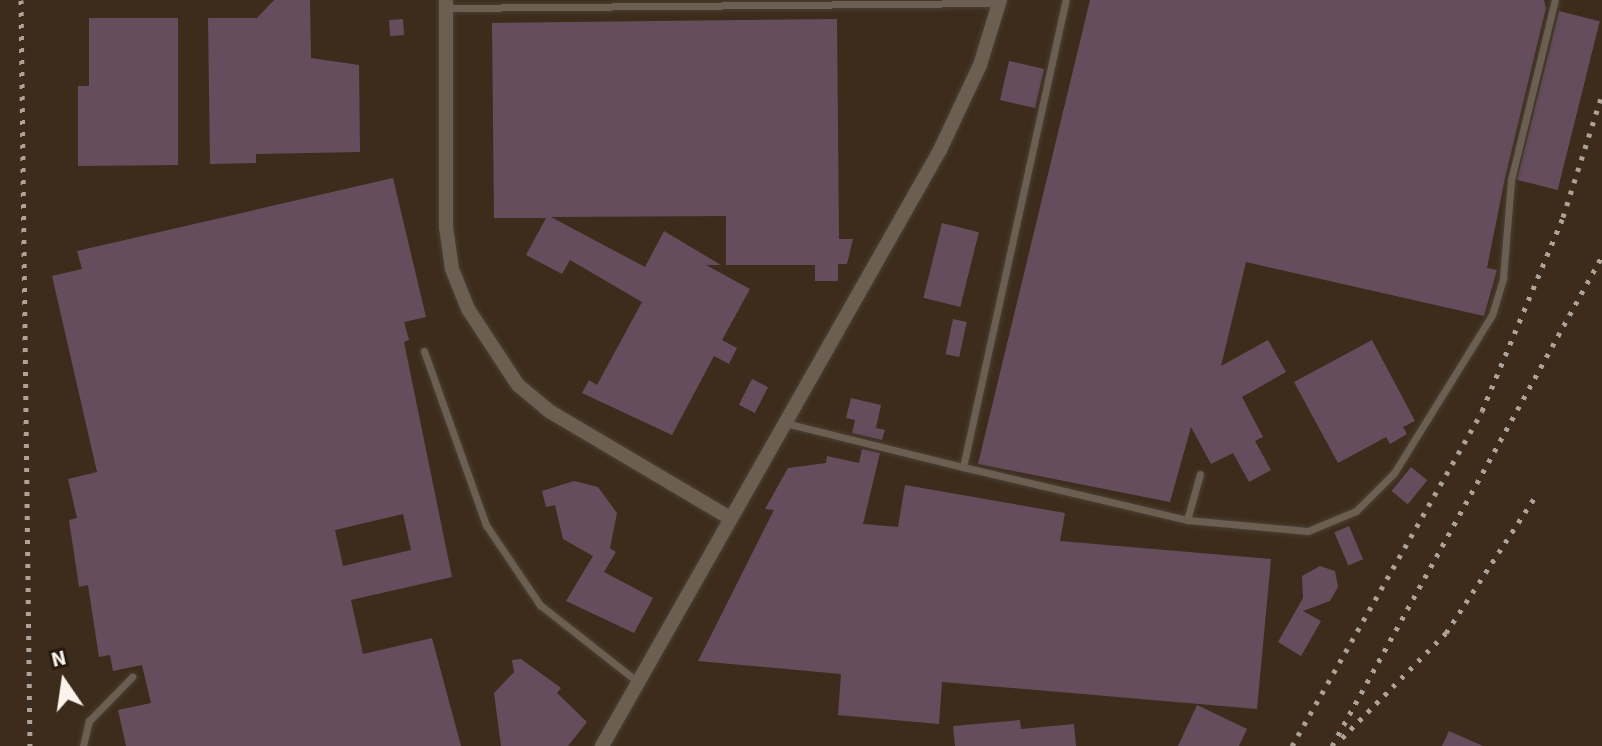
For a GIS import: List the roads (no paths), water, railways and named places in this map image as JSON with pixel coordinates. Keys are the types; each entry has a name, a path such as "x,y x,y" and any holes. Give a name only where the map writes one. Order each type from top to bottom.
{"street":[{"path":"602,746 961,110 999,1"},
{"path":"446,4 446,227 452,269 489,347 518,385 549,411 730,518"}],"lane":[{"path":"963,467 1066,0"},
{"path":"785,423 1187,520 1308,531 1356,511 1394,473 1492,315 1503,278 1511,180 1555,0"},
{"path":"446,4 999,1"},
{"path":"424,351 486,525 540,605 638,682"},
{"path":"1187,520 1200,474"},
{"path":"83,746 89,721 132,677"}],"railway":[{"path":"21,0 30,746"},
{"path":"1292,746 1482,411 1563,217 1602,95"},
{"path":"1332,746 1601,258"},
{"path":"1342,738 1446,633 1537,494"}]}
